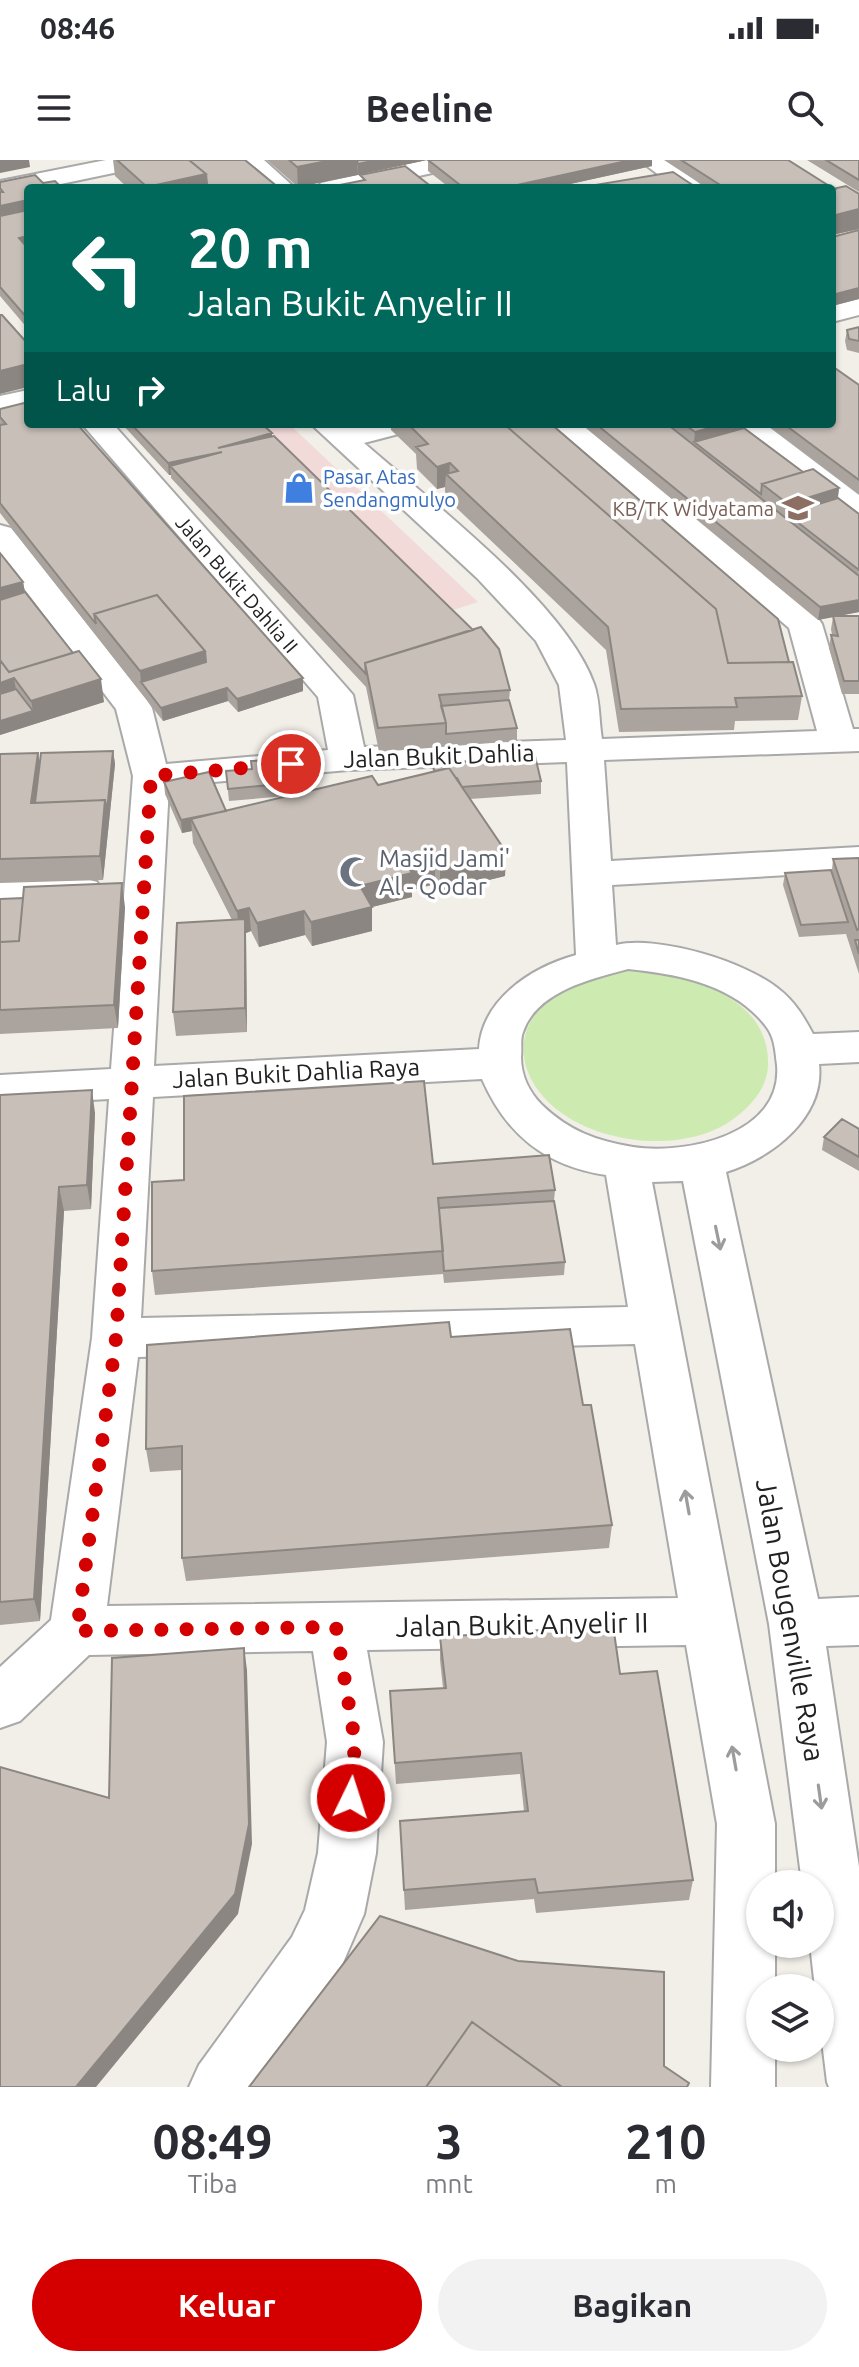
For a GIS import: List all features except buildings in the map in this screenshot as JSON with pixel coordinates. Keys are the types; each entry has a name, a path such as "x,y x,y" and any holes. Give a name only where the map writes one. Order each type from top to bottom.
{"street":[{"path":"0,189 142,160"},
{"path":"249,160 277,184"},
{"path":"349,184 459,160"},
{"path":"410,171 428,184"},
{"path":"647,171 683,182"},
{"path":"836,313 859,307"},
{"path":"0,405 24,400"},
{"name":"Jalan Bukit Dahlia II","path":"101,428 335,695 348,759"},
{"path":"334,432 368,428"},
{"path":"572,428 805,624 848,741"},
{"path":"751,428 859,510"},
{"path":"334,432 489,571 551,637 577,685 594,874 597,960"},
{"path":"0,535 134,708 151,776 116,1338 77,1631 0,1703"},
{"name":"Jalan Bukit Dahlia","path":"151,776 348,759 848,741"},
{"path":"594,874 859,859"},
{"path":"0,895 145,888"},
{"path":"628,956 661,958 723,973 770,1006 787,1027 796,1050 799,1073 793,1097 780,1118 760,1137 734,1152 702,1162 668,1167 598,1159 565,1146 539,1129 518,1109 503,1087 497,1063 498,1040 507,1018 521,998 568,968 597,960 628,956"},
{"path":"796,1050 859,1047"},
{"name":"Jalan Bukit Dahlia Raya","path":"0,1090 497,1063"},
{"name":"Jalan Bougenville Raya","path":"702,1162 796,1624 859,2082"},
{"path":"626,1164 746,1824 743,2087"},
{"path":"116,1338 655,1325"},
{"name":"Jalan Bukit Anyelir II","path":"77,1631 709,1621"},
{"path":"796,1624 859,1621"},
{"path":"221,2087 314,1958 334,1914 347,1853 355,1742 336,1627"}],"shaded area":[{"path":"189,428 293,428 478,602 444,613"}],"green space":[{"path":"627,971 673,976 697,983 739,1005 755,1021 765,1041 767,1074 756,1097 732,1120 693,1137 651,1141 603,1133 565,1115 538,1091 525,1062 526,1033 542,1006 575,985"}],"place":[{"name":"Pasar Atas Sendangmulyo","path":"299,488"},
{"name":"KB/TK Widyatama","path":"798,508"},
{"name":"Masjid Jami' Al - Qodar","path":"355,872"}],"route":[{"path":"291,764 151,776 116,1338 77,1631 336,1627 355,1742 351,1798"}]}
